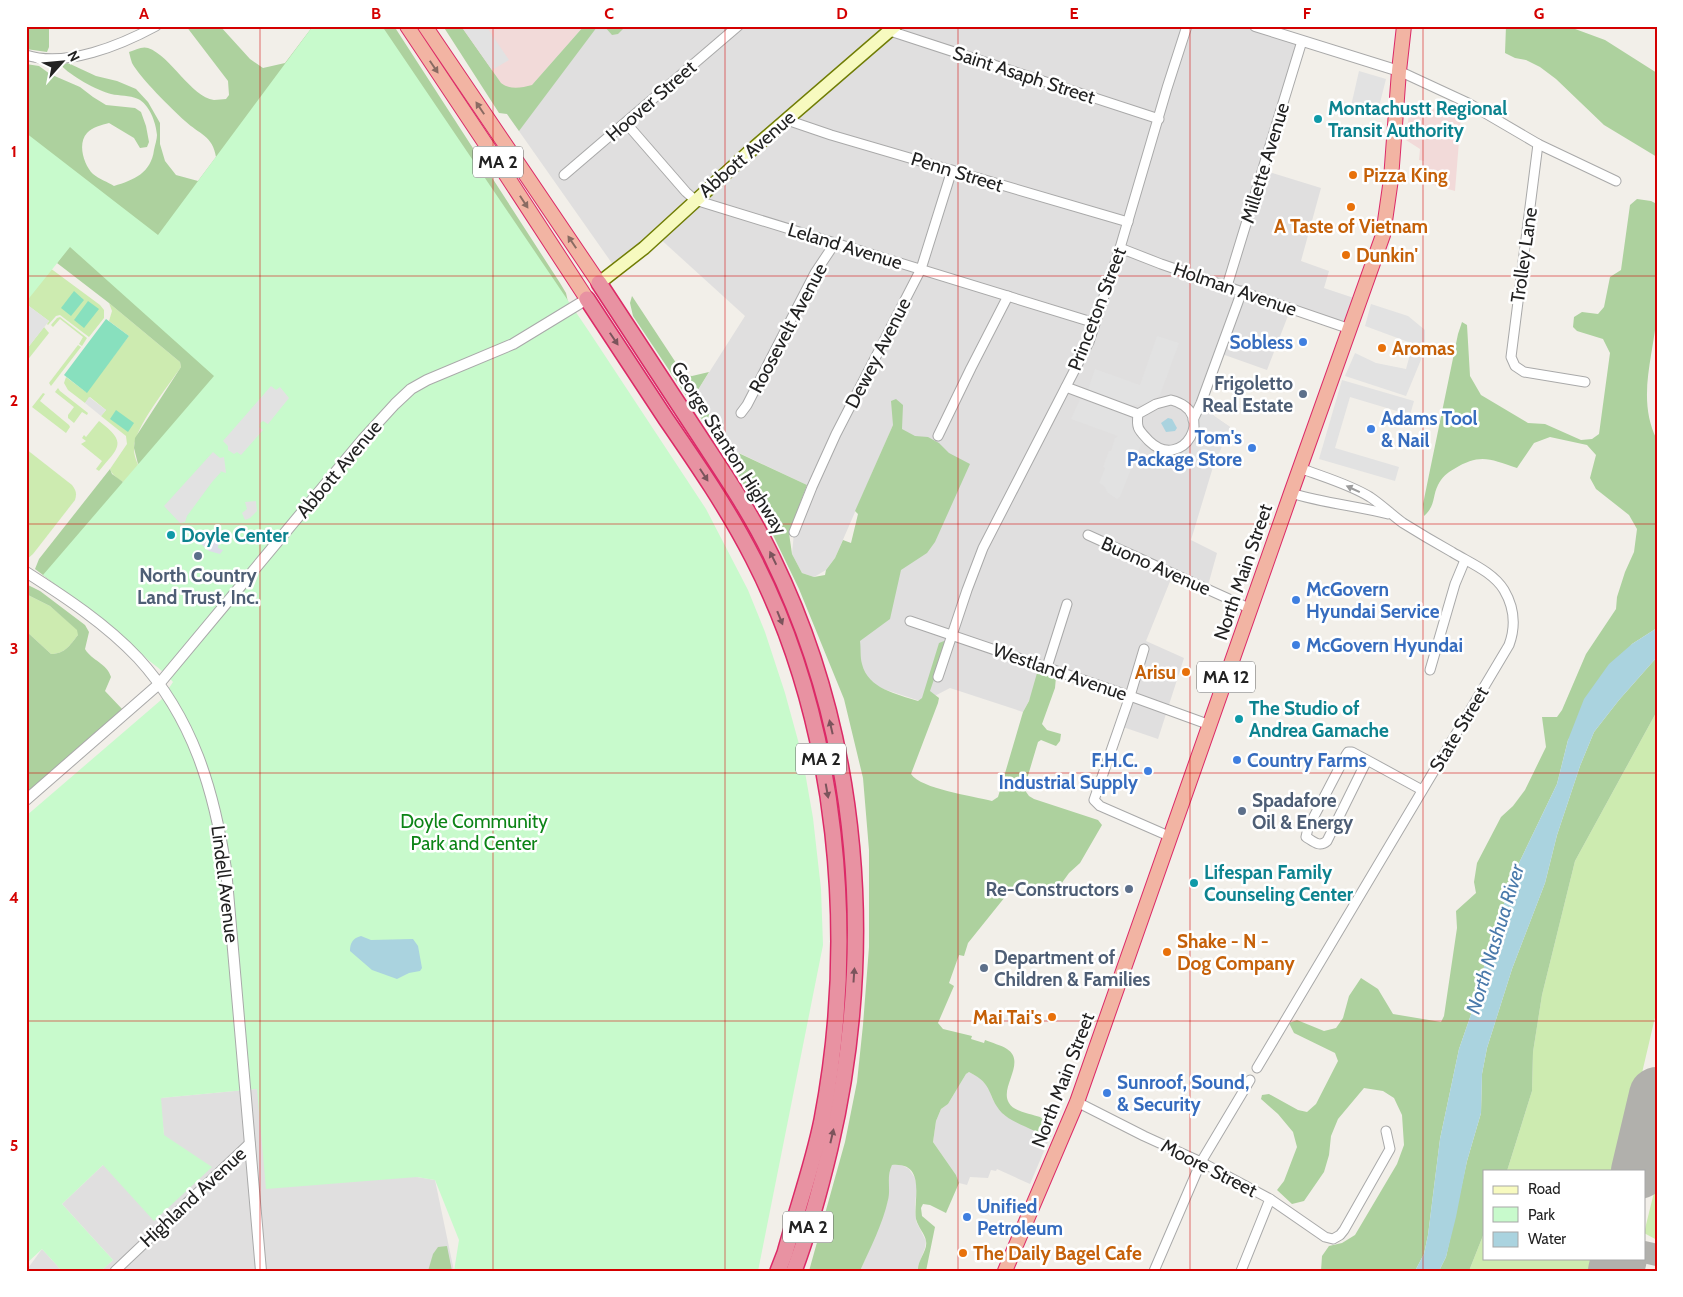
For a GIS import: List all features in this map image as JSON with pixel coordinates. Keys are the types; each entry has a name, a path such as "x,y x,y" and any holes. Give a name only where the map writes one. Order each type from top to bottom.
{"highway":[{"name":"George Stanton Highway","path":"407,26 500,164 736,526 754,559 779,613 789,641 818,744 832,826 838,899 840,956 831,1064 821,1122 798,1209 778,1271"},
{"name":"George Stanton Highway","path":"425,26 599,283 739,497 773,558 793,601 822,686 847,803 856,902 856,956 840,1105 821,1183 794,1271"},
{"name":"MA 12","path":"1399,71 1404,26"},
{"name":"North Main Street","path":"1004,1271 1077,1102 1383,236 1388,210 1394,152 1399,71"}],"main road":[{"name":"Abbott Avenue","path":"599,283 644,248 695,200 893,28"}],"street":[{"path":"26,55 43,58 62,58 106,50 156,26"},
{"name":"Hoover Street","path":"564,175 738,26"},
{"name":"Princeton Street","path":"938,678 983,548 1088,342 1120,248 1188,26"},
{"path":"1255,26 1399,71 1468,104 1538,144 1616,181"},
{"name":"Saint Asaph Street","path":"893,28 1159,119"},
{"name":"Millette Avenue","path":"1227,286 1302,41"},
{"name":"Penn Street","path":"786,120 831,135 1128,222"},
{"name":"Leland Avenue","path":"626,123 695,200 1095,323"},
{"name":"Trolley Lane","path":"1538,144 1514,321 1511,357 1515,366 1524,372 1585,382"},
{"name":"Dewey Avenue","path":"794,532 836,434 920,269 952,170"},
{"name":"Roosevelt Avenue","path":"741,413 748,405 817,270 835,243"},
{"name":"Holman Avenue","path":"1120,248 1350,329"},
{"path":"1193,420 1242,291"},
{"path":"938,436 970,368 1008,296"},
{"name":"Abbott Avenue","path":"26,800 159,684 363,439 411,389 427,380 513,344 587,299"},
{"path":"1066,388 1138,414 1156,404 1170,400 1185,406 1193,420 1194,428 1188,442 1174,450 1166,450 1152,444 1140,432 1137,424 1138,414"},
{"name":"State Street","path":"1257,1068 1509,644 1513,634 1514,622 1512,609 1503,589 1496,580 1484,571 1393,515 1371,497 1300,468"},
{"path":"1291,493 1314,500 1393,515"},
{"name":"Buono Avenue","path":"1088,535 1251,609"},
{"path":"1430,670 1465,560"},
{"name":"Lindell Avenue","path":"26,572 67,599 105,628 137,657 176,707 194,742 221,835 226,869 261,1271"},
{"path":"1047,667 1067,604"},
{"name":"Westland Avenue","path":"910,620 1210,725"},
{"path":"1144,650 1130,696 1095,794 1095,802 1100,806 1171,837"},
{"path":"1367,760 1327,841 1319,845 1306,836 1308,828 1348,752 1352,752 1367,760 1422,790"},
{"path":"1154,1271 1201,1162 1250,1080"},
{"name":"Moore Street","path":"1077,1102 1201,1162 1270,1199 1325,1237 1333,1239 1344,1230 1390,1149 1386,1131"},
{"name":"Highland Avenue","path":"115,1271 250,1143"},
{"path":"1241,1271 1270,1199"}],"shaded area":[{"path":"450,26 584,26 507,114"},
{"path":"461,26 486,26 509,60 492,70"},
{"path":"584,26 1255,26 1302,41 1263,170 1321,188 1301,261 1329,271 1324,288 1360,300 1350,329 1291,308 1267,370 1219,353 1201,403 1214,416 1230,427 1213,467 1191,540 1217,553 1207,589 1173,574 1146,641 1184,658 1158,739 1120,726 1130,696 1046,668 1023,712 950,688 923,702 859,681 851,649 893,425 835,558 826,570 814,577 802,573 792,554 794,532 811,487 731,449 696,393 745,316 657,236 616,269 507,114"},
{"path":"1359,71 1386,79 1377,115 1351,106"},
{"path":"1410,104 1433,110 1434,108 1461,116 1455,191 1424,182 1422,177 1424,161 1419,160 1420,149 1406,140"},
{"path":"1371,304 1408,316 1425,330 1425,350 1406,396 1345,376 1355,353 1376,363 1406,369 1411,351 1411,343 1365,326"},
{"path":"29,306 49,321 26,350 26,310"},
{"path":"1157,336 1179,343 1160,395 1148,404 1130,405 1088,390 1095,369 1140,385"},
{"path":"1342,380 1414,401 1410,415 1350,397 1335,448 1399,467 1395,481 1319,459"},
{"path":"271,386 276,390 280,387 289,398 268,424 263,421 260,423 259,427 263,430 241,455 237,452 234,454 228,450 228,446 223,441"},
{"path":"89,397 106,410 101,416 85,403"},
{"path":"1080,399 1128,415 1137,428 1142,442 1120,497 1117,499 1099,483 1109,451 1111,451 1115,438 1118,436 1071,419"},
{"path":"1201,403 1214,416 1230,427 1213,467 1183,456 1167,457 1149,449 1152,444 1181,447"},
{"path":"213,452 220,458 224,457 226,473 220,471 187,516 185,522 180,523 164,506"},
{"path":"256,501 257,511 245,520 242,513 247,509 245,502"},
{"path":"211,530 218,537 215,539 220,544 218,548 223,550 220,554 209,551 199,542"},
{"path":"969,1072 980,1078 989,1088 992,1098 1004,1115 1050,1137 1030,1184 997,1169 996,1171 991,1170 988,1178 970,1177 967,1185 959,1183 956,1175 933,1142 936,1121 941,1109 948,1104"},
{"path":"257,1089 417,1177 435,1180 454,1271 101,1271 113,1260 62,1204 103,1165 164,1135 160,1098"},
{"path":"900,1164 909,1169 915,1178 917,1187 916,1221 926,1241 918,1271 860,1271 888,1200 888,1172 892,1165"},
{"path":"42,1249 62,1271 26,1271"}],"green space":[{"path":"26,26 49,26 49,47 47,52 26,49"},
{"path":"186,26 220,26 250,59 263,68 285,63 313,26 394,26 560,283 566,293 568,302 138,464 134,448 135,438 181,367 180,362 57,263 69,246 26,201 26,64 39,66 50,74 80,87 106,105 135,108 141,112 149,142 147,147 140,148 134,138 109,123 94,128 87,133 82,143 83,154 87,165 95,176 114,186 135,178 145,170 152,158 157,137 155,125 149,109 142,101 111,94 92,86 77,78 61,65 68,63 96,76 117,81 136,89 148,102 160,123 160,144 165,161 176,175 198,181 216,157 212,144 149,85 136,70 129,52 148,48 165,59 197,92 214,100 226,99 229,95 228,81"},
{"name":"Doyle Community Park and Center","path":"313,26 382,26 590,333 706,509 748,590 765,632 785,693 802,755 813,818 821,889 823,945 758,1271 454,1271 459,1240 435,1180 417,1177 266,1189 257,1089 161,1098 164,1135 212,1167 154,1221 103,1165 62,1204 113,1260 101,1271 62,1271 42,1249 26,1264 26,816 161,700 173,682 82,604 43,575 214,376 70,247 26,302 26,133 158,235"},
{"path":"443,26 461,26 501,83 508,87 516,88 532,85 584,26 600,26 597,27 519,131 507,114 499,113"},
{"path":"604,26 626,26 618,34 612,35"},
{"path":"1506,26 1567,26 1605,40 1657,73 1657,157 1604,125 1556,79 1540,67 1505,53"},
{"path":"1637,199 1657,204 1657,312 1647,393 1651,424 1657,440 1657,628 1632,644 1568,740 1557,784 1519,863 1491,939 1475,1003 1459,1049 1440,1139 1424,1254 1415,1271 1321,1271 1322,1256 1329,1246 1342,1243 1355,1235 1397,1164 1404,1145 1402,1115 1394,1098 1383,1091 1364,1088 1338,1119 1331,1136 1329,1155 1324,1172 1304,1201 1292,1204 1277,1190 1284,1181 1297,1147 1293,1132 1278,1114 1261,1099 1262,1095 1269,1094 1298,1110 1307,1112 1316,1104 1338,1061 1335,1053 1294,1033 1289,1023 1297,1020 1324,1031 1336,1028 1343,1018 1349,996 1361,978 1378,989 1393,1014 1441,1022 1444,1016 1457,928 1456,911 1476,893 1474,882 1477,863 1501,817 1513,806 1525,790 1546,747 1542,717 1557,717 1562,710 1586,654 1616,609 1617,597 1634,552 1637,529 1629,515 1596,489 1590,478 1596,455 1587,445 1550,437 1534,443 1517,468 1492,460 1478,459 1463,464 1451,471 1440,482 1432,505 1424,516 1423,504 1458,334 1462,322 1467,325 1470,376 1481,395 1528,423 1545,424 1581,440 1592,439 1599,434 1610,353 1603,339 1577,331 1573,327 1574,317 1582,312 1598,314 1604,307 1610,277 1621,270 1630,205"},
{"path":"50,268 104,310 104,318 89,337 60,315 56,316 48,325 49,321 26,304 26,293"},
{"path":"74,291 84,300 71,316 61,308"},
{"path":"632,296 684,375 692,376 709,372 696,393 730,449 807,485 789,533 792,554 802,573 814,577 825,575 843,540 851,543 858,514 855,511 893,425 891,401 896,399 903,405 902,429 915,436 928,437 939,443 949,453 970,464 935,542 927,553 901,570 890,619 860,641 862,664 870,679 877,685 893,693 918,701 922,698 939,643 944,641 945,647 930,691 939,698 938,703 911,774 925,784 936,788 992,801 998,797 1023,712 1029,701 1037,673 1040,672 1056,677 1055,688 1042,724 1047,730 1061,734 1060,741 1056,746 1041,740 1038,742 1024,789 1034,799 1098,820 1102,825 1080,863 1069,873 1056,891 1042,897 1017,883 968,943 964,956 959,955 949,983 954,986 938,1023 943,1029 972,1036 971,1039 984,1043 985,1040 1007,1049 1012,1054 1014,1061 1014,1068 1007,1090 1009,1103 1019,1111 1040,1117 1052,1127 1053,1131 1050,1137 1012,1120 997,1107 983,1081 969,1072 966,1074 948,1104 941,1109 936,1121 933,1142 956,1175 959,1183 946,1213 930,1205 923,1204 921,1208 922,1216 935,1227 926,1271 918,1271 926,1245 925,1238 916,1219 916,1184 914,1176 910,1170 903,1166 892,1165 889,1174 889,1196 886,1209 860,1271 809,1271 845,1142 857,1082 869,947 869,850 863,778 844,699 799,589 772,533 733,466 633,316 630,303"},
{"path":"88,301 99,309 84,328 74,320"},
{"path":"109,303 180,362 181,367 140,429 134,448 141,472 154,495 123,482 113,474 110,469 127,444 126,436 101,416 106,410 90,397 85,403 68,390 64,383 66,377 86,392 129,336 109,321 112,311"},
{"path":"60,317 87,338 82,346 79,344 83,337 60,319 53,327 51,325"},
{"path":"106,319 129,336 87,393 64,375"},
{"path":"44,327 49,333 26,362 26,350"},
{"path":"78,345 81,347 51,386 49,383"},
{"path":"58,388 88,413 87,415 82,412 74,423 68,418 74,407 55,392"},
{"path":"43,393 45,394 40,401 69,425 70,427 66,433 32,407"},
{"path":"116,410 134,423 128,432 110,419"},
{"path":"99,421 114,435 117,445 112,456 99,471 96,469 102,461 81,444 86,441 82,438 84,435 86,437"},
{"path":"26,449 72,485 76,494 75,500 33,554 26,560"},
{"path":"110,469 112,474 123,482 79,602 35,569 39,559"},
{"path":"26,584 40,591 85,625 89,632 85,649 109,672 111,677 105,691 123,710 26,795 26,631 51,654 64,651 78,635 77,630 50,606 26,594"},
{"path":"26,594 50,606 78,630 78,635 64,651 51,654 26,631"},
{"path":"1657,657 1657,711 1575,861 1542,995 1533,1052 1532,1091 1507,1170 1483,1170 1483,1236 1469,1271 1439,1271 1446,1257 1467,1161 1481,1113 1482,1074 1487,1048 1512,969 1545,883 1557,835 1580,766 1594,732"},
{"path":"1657,711 1657,1009 1619,1170 1507,1170 1532,1091 1533,1052 1542,995 1575,861"},
{"path":"1657,1180 1657,1240 1646,1234 1646,1225"},
{"path":"1483,1236 1483,1260 1599,1260 1596,1271 1469,1271"},
{"path":"447,1246 452,1271 428,1271 433,1254 438,1247"}],"water":[{"path":"1168,418 1172,419 1177,428 1175,431 1166,432 1161,423"},
{"name":"North Nashua River","path":"1657,628 1657,657 1594,732 1580,766 1557,835 1545,883 1512,969 1487,1048 1482,1074 1481,1113 1467,1161 1446,1257 1439,1271 1415,1271 1424,1254 1428,1235 1440,1139 1459,1049 1475,1003 1491,939 1519,863 1557,784 1568,740 1584,699 1609,664 1632,644"},
{"path":"361,936 371,940 413,939 418,946 422,968 420,971 409,973 397,979 372,970 350,951 352,941"}],"taxiway":[{"path":"1646,1252 1657,1255"},
{"path":"1616,1271 1623,1260"}],"runway":[{"path":"1639,1170 1657,1095"},
{"path":"1616,1271 1619,1260"}],"place":[{"name":"Montachustt Regional Transit Authority","path":"1318,119"},
{"name":"Pizza King","path":"1353,175"},
{"name":"A Taste of Vietnam","path":"1351,207"},
{"name":"Dunkin'","path":"1346,255"},
{"name":"Sobless","path":"1303,342"},
{"name":"Aromas","path":"1382,348"},
{"name":"Frigoletto Real Estate","path":"1303,394"},
{"name":"Adams Tool & Nail","path":"1371,429"},
{"name":"Tom's Package Store","path":"1252,448"},
{"name":"Doyle Center","path":"171,535"},
{"name":"North Country Land Trust, Inc.","path":"198,556"},
{"name":"McGovern Hyundai Service","path":"1296,600"},
{"name":"McGovern Hyundai","path":"1296,645"},
{"name":"Arisu","path":"1186,672"},
{"name":"The Studio of Andrea Gamache","path":"1239,719"},
{"name":"Country Farms","path":"1237,760"},
{"name":"F.H.C. Industrial Supply","path":"1148,771"},
{"name":"Spadafore Oil & Energy","path":"1242,811"},
{"name":"Lifespan Family Counseling Center","path":"1194,883"},
{"name":"Re-Constructors","path":"1129,889"},
{"name":"Shake - N - Dog Company","path":"1167,952"},
{"name":"Department of Children & Families","path":"984,968"},
{"name":"Mai Tai's","path":"1052,1017"},
{"name":"Sunroof, Sound, & Security","path":"1107,1093"},
{"name":"Unified Petroleum","path":"967,1217"},
{"name":"The Daily Bagel Cafe","path":"963,1253"}]}
